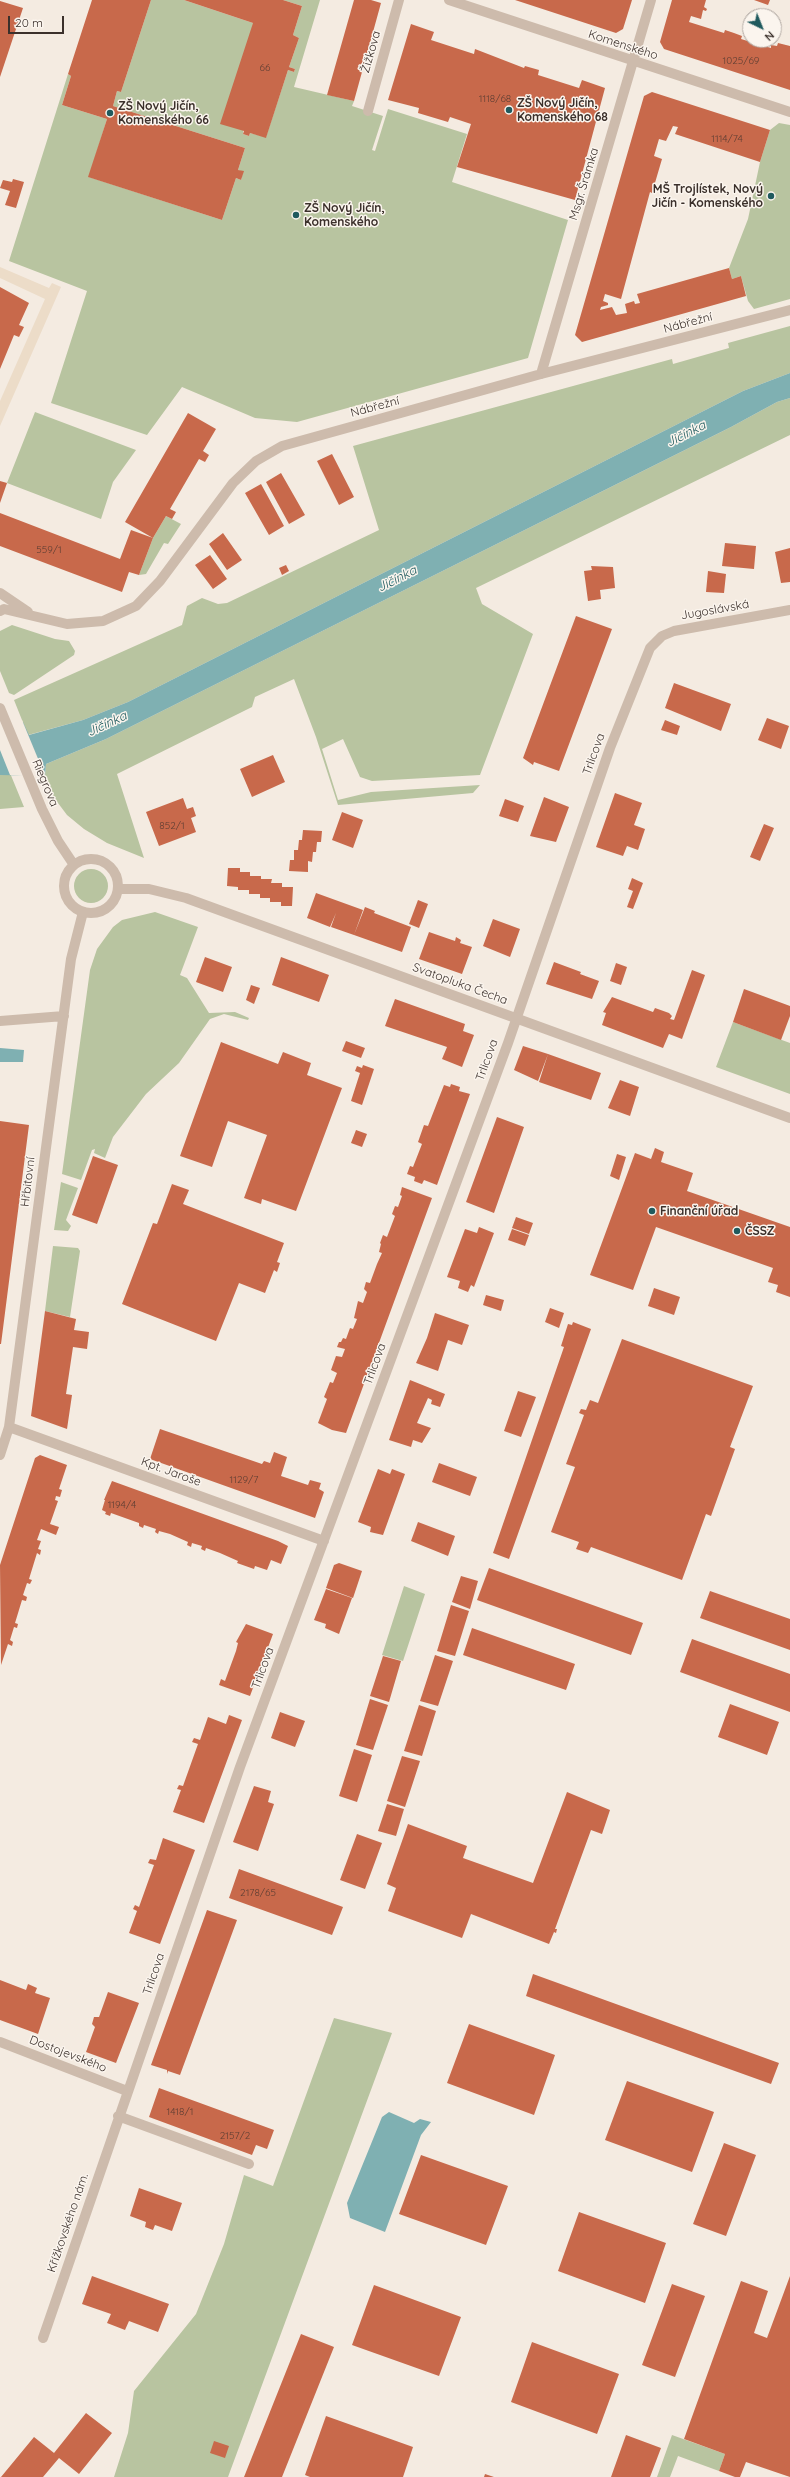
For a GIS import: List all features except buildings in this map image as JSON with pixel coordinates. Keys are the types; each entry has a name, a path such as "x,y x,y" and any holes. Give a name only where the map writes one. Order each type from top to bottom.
{"street":[{"name":"Žižkova","path":"368,111 399,0"},
{"name":"Komenského","path":"449,0 790,112"},
{"name":"Msgr. Šrámka","path":"541,374 651,0"},
{"name":"Nábřežní","path":"0,611 4,609 67,624 103,621 136,606 160,581 233,484 256,461 282,446 541,374 790,310"},
{"name":"Nábřežní","path":"0,593 33,615"},
{"name":"Jugoslávská","path":"650,648 662,636 674,631 790,610"},
{"name":"Trlicova","path":"127,2091 237,1775 516,1018 610,748 650,648"},
{"name":"Riegrova","path":"1,710 39,803 58,841 74,865"},
{"path":"89,859 104,862 115,873 118,889 112,903 104,910 94,913 83,912 74,907 65,894 65,878 74,865 89,859"},
{"name":"Svatopluka Čecha","path":"118,889 149,889 186,898 790,1118"},
{"name":"Hřbitovní","path":"0,1454 9,1427 71,959 83,912"},
{"path":"0,1022 64,1016"},
{"name":"Kpt. Jaroše","path":"9,1427 324,1541"},
{"name":"Dostojevského","path":"0,2042 127,2091"},
{"name":"Křížkovského nám.","path":"43,2338 127,2091"},
{"path":"118,2116 249,2164"}],"green space":[{"name":"ZŠ Nový Jičín, Komenského","path":"151,0 184,0 253,23 243,134 249,136 250,133 266,137 288,70 294,72 295,69 289,67 299,38 293,35 302,6 283,0 320,0 294,87 354,101 352,106 383,116 372,150 375,151 388,109 467,134 452,182 568,220 528,358 297,422 255,418 182,387 147,435 51,403 87,291 9,261 68,74 71,76 62,105 107,119 89,177 222,220 236,178 241,180 243,172 238,170 245,148 113,106 117,91 121,92"},
{"name":"MŠ Trojlístek, Nový Jičín - Komenského","path":"779,123 790,125 790,299 754,309 748,301 741,276 732,279 729,268 748,219 760,162 770,130"},
{"path":"790,326 790,373 743,391 128,702 83,720 28,735 14,700 182,625 187,606 202,598 218,604 227,603 379,530 353,446 672,359 673,364 729,348 728,343"},
{"path":"790,398 790,435 476,588 482,604 533,634 480,775 372,781 360,777 343,739 322,749 338,800 371,792 480,785 473,793 338,805 316,737 294,679 255,697 252,707 117,774 144,858 107,843 84,829 67,815 55,799 45,776 46,764 106,739 731,427 777,402"},
{"path":"35,412 136,450 113,482 101,519 7,483"},
{"path":"166,516 181,524 168,544 164,543 146,574 139,575 153,538"},
{"path":"12,625 55,639 69,641 75,651 74,655 14,695 9,693 0,671 0,631"},
{"path":"10,773 24,807 0,809 0,775"},
{"path":"88,869 94,869 98,870 105,876 108,886 107,893 101,900 94,903 88,903 84,902 77,896 74,889 74,883 75,879 81,872"},
{"path":"155,912 198,927 180,975 187,978 209,1013 235,1012 249,1018 248,1020 224,1014 210,1019 179,1063 146,1094 113,1137 105,1158 94,1153 95,1149 92,1150 81,1180 62,1174 90,970 97,949 113,927 122,920"},
{"path":"733,1022 790,1043 790,1094 716,1067"},
{"path":"61,1182 78,1188 66,1220 71,1226 68,1231 54,1230"},
{"path":"53,1246 78,1248 80,1251 70,1317 45,1311"},
{"path":"404,1586 425,1594 403,1661 382,1655"},
{"path":"334,2018 392,2033 228,2477 114,2477 128,2433 134,2391 196,2314 224,2244 244,2175 273,2186"},
{"path":"672,2435 725,2454 719,2471 678,2456 670,2477 657,2477"}],"shaded area":[{"path":"0,267 49,288 52,283 61,287 0,426 0,401 45,299 0,278"}],"water":[{"name":"Jičínka","path":"790,373 790,398 777,402 731,427 106,739 46,764 45,776 0,775 0,743 23,722 29,735 83,720 128,702 743,391"},
{"path":"0,1048 24,1050 23,1062 0,1062"},
{"path":"389,2112 414,2123 420,2119 431,2122 421,2135 385,2232 350,2218 347,2203 382,2117"}],"pier":[{"path":"22,720 46,778 10,775 0,750 0,740"}],"place":[{"name":"ZŠ Nový Jičín, Komenského 68","path":"509,110"},
{"name":"ZŠ Nový Jičín, Komenského 66","path":"110,113"},
{"name":"MŠ Trojlístek, Nový Jičín - Komenského","path":"771,196"},
{"name":"ZŠ Nový Jičín, Komenského","path":"296,215"},
{"name":"Finanční úřad","path":"652,1211"},
{"name":"ČSSZ","path":"737,1231"}]}
